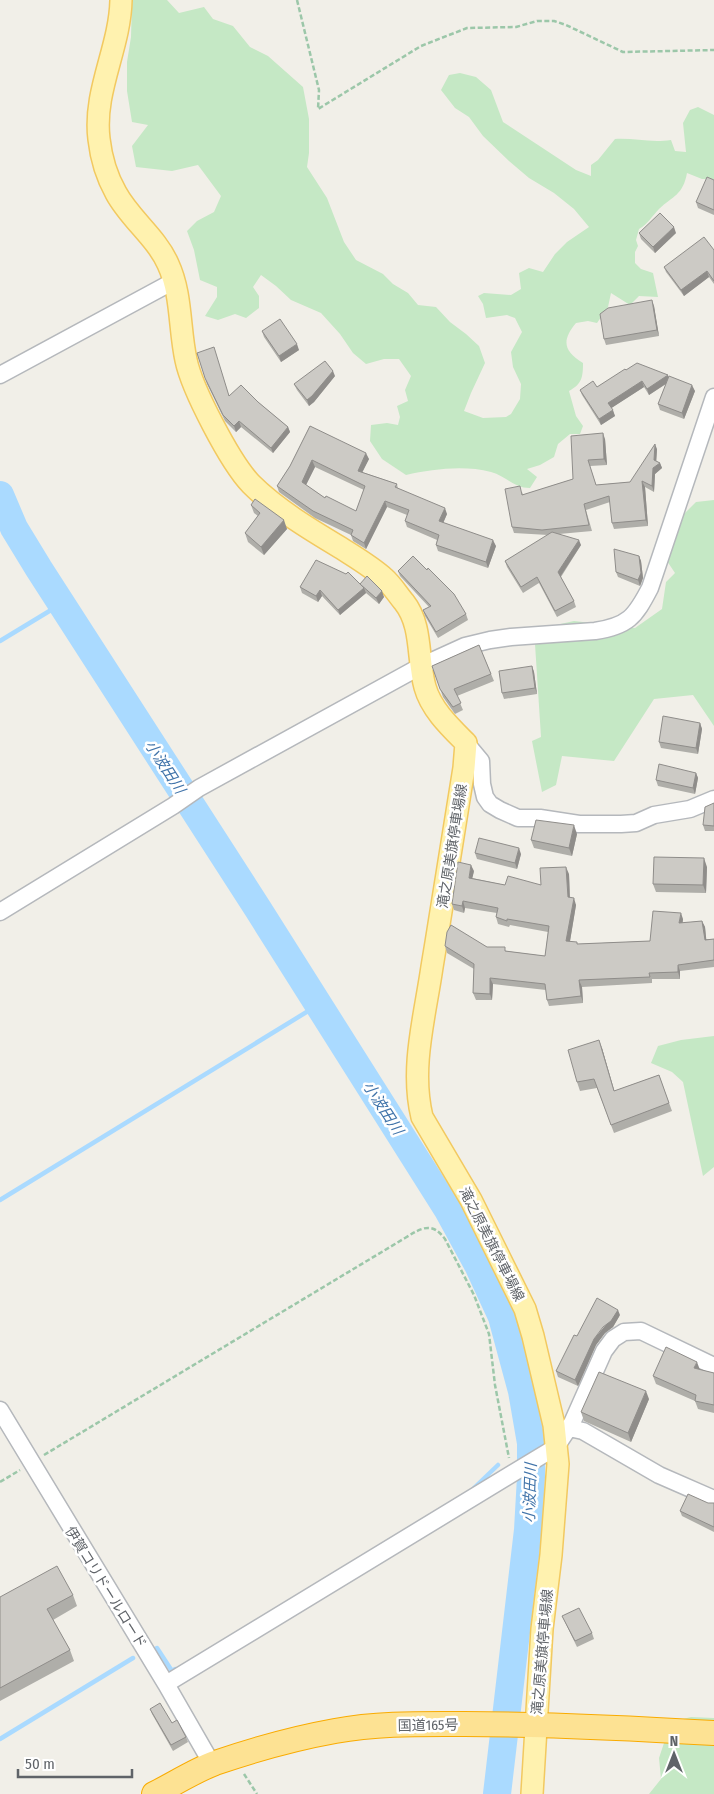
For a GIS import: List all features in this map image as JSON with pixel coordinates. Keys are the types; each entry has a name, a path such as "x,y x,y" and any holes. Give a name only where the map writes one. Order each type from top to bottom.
{"highway":[{"name":"国道165号","path":"154,1794 212,1764 236,1756 309,1737 364,1727 430,1724 530,1724 714,1733"}],"main road":[{"path":"121,0 118,30 99,104 99,138 108,174 117,195 161,250 169,265 179,307 186,361 202,405 237,465 251,483 270,500 384,578 411,611 416,624 425,688 434,707 466,744"},
{"name":"滝之原美旗停車場線","path":"466,744 464,768 422,1022 417,1066 418,1103 422,1117 471,1200 525,1309 534,1336 554,1425 548,1451 557,1473 551,1555 530,1724 532,1794"}],"street":[{"path":"0,376 174,281"},
{"path":"0,912 173,806 199,788 421,666 465,646 490,640 595,631 612,628 628,621 639,610 650,588 714,397"},
{"path":"466,744 481,761 482,784 485,796 490,804 518,818 540,818 579,824 636,823 654,815 690,809 714,799"},
{"path":"166,1684 548,1451 572,1423 604,1351 613,1339 624,1332 641,1331 714,1366"},
{"name":"伊賀コリドールロード","path":"0,1410 166,1684 212,1764"},
{"path":"568,1428 583,1431 660,1475 714,1499"}],"path":[{"path":"297,0 319,90 318,109 421,46 467,28 516,27 536,22 554,21 566,24 623,52 714,50"},
{"path":"0,1482 426,1227 434,1228 445,1239 474,1295 489,1334 495,1385 515,1472"},
{"path":"236,1756 246,1780 257,1794"}],"green space":[{"path":"132,0 167,0 179,13 204,7 213,19 233,26 250,47 268,56 303,87 309,119 307,167 327,198 344,242 356,260 383,274 393,284 408,293 418,305 436,307 450,322 479,346 485,363 464,411 483,418 506,417 511,414 520,399 521,384 513,367 511,352 522,332 515,318 507,315 486,318 483,304 478,296 484,293 511,295 521,289 519,273 529,268 543,272 555,254 567,242 589,227 574,209 554,193 529,178 509,161 483,136 469,117 455,108 441,90 449,75 460,73 476,77 491,90 503,122 576,170 591,176 591,165 598,160 615,139 671,140 675,151 686,152 683,123 690,110 698,107 714,115 714,179 702,179 687,173 680,191 639,229 636,240 638,246 635,252 635,263 641,269 653,273 658,297 639,296 630,305 611,293 608,307 597,323 588,321 576,323 568,335 568,350 583,363 581,380 577,386 569,391 576,416 583,426 580,434 570,434 558,444 554,457 540,465 527,469 537,477 530,488 519,486 501,476 481,470 459,468 406,475 382,459 370,441 371,425 387,423 398,425 400,417 397,406 408,401 405,390 411,376 399,359 384,359 366,364 353,353 340,334 321,313 291,300 261,275 253,287 259,296 259,308 246,318 235,314 218,320 205,316 217,297 217,287 200,280 194,250 187,231 197,221 214,212 221,196 198,165 172,171 136,167 132,146 148,125 132,122 127,91 127,62 131,37"},
{"path":"714,500 714,726 693,695 654,699 614,761 562,756 556,785 542,792 532,741 541,737 535,644 547,627 574,621 635,628 662,609 666,582 675,573 667,561 682,516 696,502"},
{"path":"714,1036 714,1167 703,1176 683,1082 672,1072 651,1063 658,1046 681,1040"},
{"path":"691,1717 714,1718 714,1794 649,1794 661,1779 659,1758 671,1722"}],"building":[{"path":"707,177 714,180 714,210 696,202"},
{"path":"660,213 674,227 653,247 639,233"},
{"path":"704,237 714,250 714,281 707,271 681,290 664,267"},
{"path":"652,300 657,330 604,339 600,314 608,308"},
{"path":"280,319 297,344 279,356 262,331"},
{"path":"214,347 229,396 241,385 288,427 271,448 239,421 234,426 223,415 205,378 197,353"},
{"path":"325,361 333,371 307,400 294,384"},
{"path":"637,363 668,375 647,389 642,381 608,403 613,410 599,419 580,390 593,381 597,387"},
{"path":"669,376 692,385 682,413 658,404"},
{"path":"310,426 366,453 358,471 397,484 395,487 445,508 439,521 493,540 486,562 436,545 439,535 405,521 409,510 385,501 364,543 351,535 353,530 313,511 277,486 290,466","holes":["312,460 365,486 356,511 326,496 325,498 302,482"]},
{"path":"603,433 604,459 588,460 596,485 630,482 655,444 654,460 660,463 653,468 652,486 642,481 646,520 612,523 609,496 584,504 589,525 542,530 512,527 505,489 520,486 522,495 573,479 571,436"},
{"path":"255,499 284,520 261,547 245,533 260,513 251,505"},
{"path":"552,532 579,540 558,572 574,601 555,611 537,577 521,587 505,561"},
{"path":"614,549 639,556 641,573 638,580 616,572"},
{"path":"413,556 454,594 466,614 436,632 423,610 431,606 398,571"},
{"path":"316,560 346,574 348,572 364,588 338,610 320,590 316,596 300,587"},
{"path":"367,576 382,591 376,598 360,584"},
{"path":"479,645 491,674 454,689 461,703 453,707 440,689 432,666"},
{"path":"532,666 535,688 502,693 499,671"},
{"path":"663,716 700,723 696,748 659,742"},
{"path":"659,764 696,773 693,788 656,780"},
{"path":"714,803 714,826 703,825 705,807"},
{"path":"536,820 574,825 569,848 531,840"},
{"path":"479,838 519,848 515,863 475,853"},
{"path":"654,857 704,858 703,885 653,884"},
{"path":"458,862 471,865 469,878 505,885 508,876 541,885 540,868 566,867 568,897 574,898 566,941 577,942 577,944 650,941 653,911 681,913 679,923 702,921 705,940 714,939 714,960 678,965 678,972 649,973 650,977 579,980 581,996 547,1000 545,984 490,978 490,994 473,993 474,964 445,946 447,932 451,925 487,947 505,947 505,951 545,956 549,926 507,919 507,921 496,917 498,908 463,901 462,906 452,904"},
{"path":"599,1040 614,1091 659,1075 669,1103 611,1125 594,1079 577,1082 568,1050"},
{"path":"597,1298 618,1310 611,1321 603,1327 594,1339 575,1380 556,1371 574,1335 577,1336"},
{"path":"666,1347 697,1362 694,1368 714,1373 714,1405 695,1401 696,1395 653,1376"},
{"path":"599,1372 646,1391 628,1433 581,1412"},
{"path":"688,1494 708,1503 714,1503 714,1527 680,1511"},
{"path":"57,1566 73,1595 47,1609 70,1650 0,1688 0,1597"},
{"path":"579,1608 592,1633 575,1641 562,1616"},
{"path":"160,1703 172,1723 177,1720 186,1737 171,1745 150,1709"}],"waterway":[{"name":"小波田川","path":"0,495 14,528 39,569 258,909 448,1210 478,1265 502,1317 522,1391 531,1443 531,1477 528,1530 497,1794"},
{"path":"0,641 61,604"},
{"path":"0,1200 318,1005"},
{"path":"474,1488 498,1465"},
{"path":"157,1648 172,1671 175,1669"},
{"path":"0,1739 133,1658"}]}
